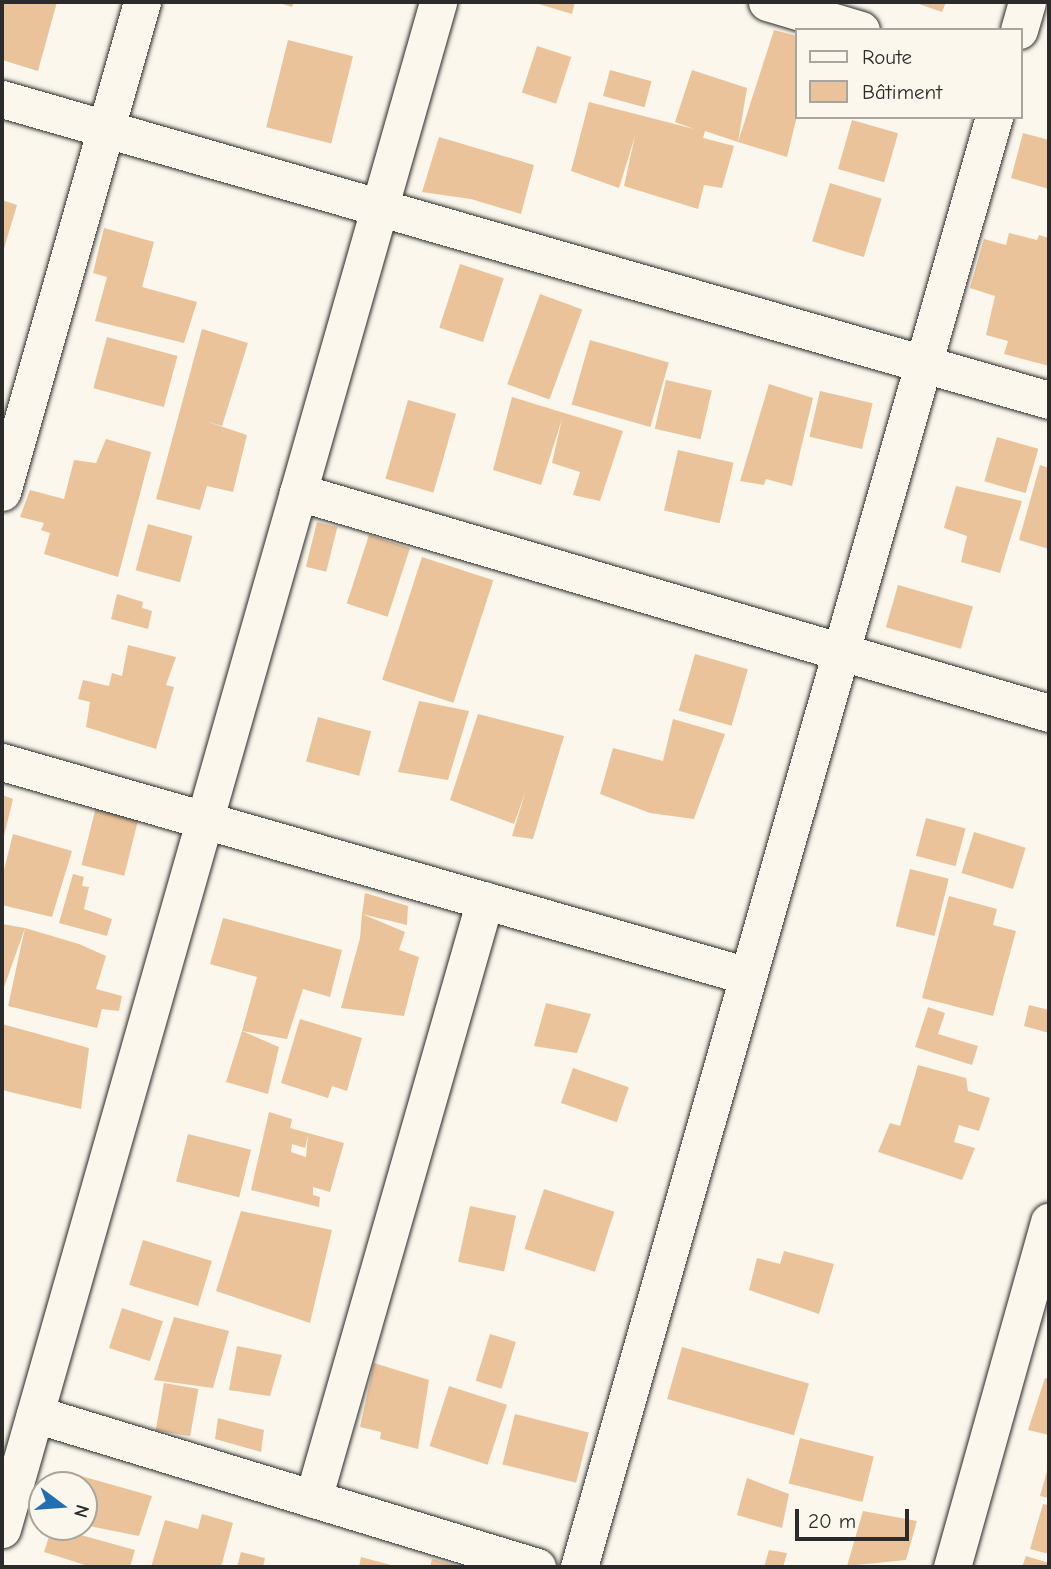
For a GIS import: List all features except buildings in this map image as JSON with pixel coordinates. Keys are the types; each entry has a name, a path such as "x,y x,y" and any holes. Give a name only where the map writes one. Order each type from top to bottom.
{"street":[{"path":"2,492 142,2"},
{"path":"2,1529 438,2"},
{"path":"767,2 854,28"},
{"path":"1020,28 1027,2"},
{"path":"2,99 1049,400"},
{"path":"579,1567 993,119"},
{"path":"298,492 1049,713"},
{"path":"2,762 748,976"},
{"path":"313,1499 485,900"},
{"path":"952,1567 1049,1221"},
{"path":"34,1414 537,1567"}]}
